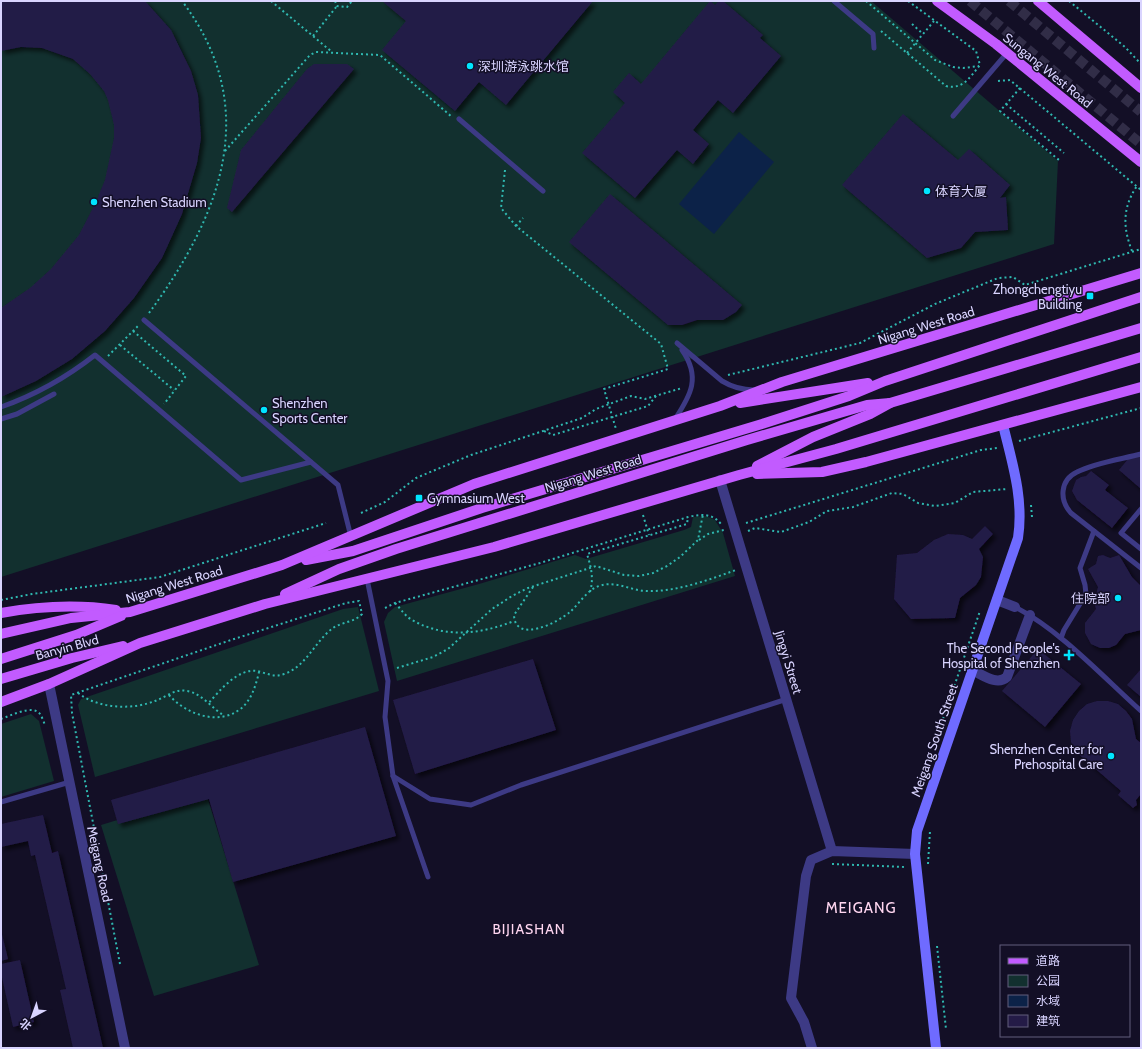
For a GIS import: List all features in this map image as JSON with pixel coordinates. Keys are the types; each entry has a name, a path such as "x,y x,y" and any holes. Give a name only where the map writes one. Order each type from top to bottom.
{"main road":[{"name":"Sungang West Road","path":"937,1 1007,53 1141,162"},
{"path":"1038,1 1141,88"},
{"name":"Nigang West Road","path":"1,634 71,618 130,612 282,565 474,484 720,406 762,390 1141,273"},
{"name":"Nigang West Road","path":"282,565 353,551 482,508 842,399 884,381 1141,297"},
{"name":"Nigang West Road","path":"265,604 339,569 396,549 747,440 867,405 890,403 1141,328"},
{"name":"Nigang West Road","path":"1,702 49,684 140,643 265,604 494,547 720,480 836,449 1141,357"},
{"name":"Nigang West Road","path":"720,406 884,381"},
{"path":"739,475 822,472 911,451 1141,387"},
{"name":"Nigang West Road","path":"739,475 813,437 870,414 890,403"},
{"path":"1,613 37,606 88,606 130,612"},
{"name":"Banyin Blvd","path":"1,659 76,636 130,612"},
{"name":"Banyin Blvd","path":"1,679 72,658 140,643"}],"street":[{"name":"Meigang South Street","path":"936,1048 915,854 917,831 1018,538 1020,523 1018,492 1003,425"},
{"name":"Jingyi Street","path":"720,480 832,851"},
{"path":"997,600 1015,607"},
{"path":"972,670 998,682 1003,680 1007,676 1030,615"},
{"name":"Meigang Road","path":"49,684 125,1048"},
{"path":"812,1048 804,1022 791,998 806,876 811,860 832,851 915,854"}],"lane":[{"path":"834,1 873,34 874,48"},
{"path":"953,116 1007,53"},
{"path":"459,120 543,191"},
{"path":"144,320 338,485 351,537"},
{"path":"675,420 687,402 694,377 685,354 677,343 718,378 730,386 746,390 762,390"},
{"path":"1,407 45,388 79,367 95,355 241,480 311,462"},
{"path":"1,419 17,414 54,394"},
{"path":"1141,454 1076,472 1064,485 1062,498 1067,509 1141,568"},
{"path":"1141,508 1121,533 1141,549"},
{"path":"1061,638 1064,630 1086,594 1080,568 1094,531"},
{"path":"367,579 388,681 385,717 393,776 428,877"},
{"path":"1015,607 1030,615 1061,638 1141,711"},
{"path":"393,776 430,799 471,805 521,785 787,699"},
{"path":"1,802 70,782"}],"path":[{"path":"108,357 144,320 168,287 199,232 220,177 225,151 227,126 225,99 220,72 209,43 194,16 182,1"},
{"path":"271,1 332,53"},
{"path":"335,1 337,6"},
{"path":"337,6 346,7 352,1"},
{"path":"866,1 935,60 944,64 963,68 980,65"},
{"path":"908,1 976,51 980,65"},
{"path":"1068,1 1125,47 1141,64"},
{"path":"313,36 337,6"},
{"path":"907,53 934,21"},
{"path":"912,24 924,34"},
{"path":"879,30 946,86 954,88 965,84 980,65"},
{"path":"225,151 310,55 316,52 380,55 459,120"},
{"path":"998,81 1010,80 1141,190"},
{"path":"1020,88 1000,111 1059,160"},
{"path":"1006,104 1064,153"},
{"path":"506,163 501,208 516,226 661,344 664,352"},
{"path":"1132,251 1124,221 1129,200 1137,186"},
{"path":"516,226 523,218"},
{"path":"727,375 860,343 935,304 998,278 1013,277 1025,285 1141,249"},
{"path":"133,331 186,376 159,410"},
{"path":"120,345 174,390"},
{"path":"360,513 385,502 416,478 471,455 582,418 596,409 631,396 645,399 683,388"},
{"path":"544,431 553,435 648,406 657,396"},
{"path":"1017,442 1141,408"},
{"path":"746,522 981,450 998,447 1000,454"},
{"path":"748,531 754,528 781,532 809,522 827,511 853,507 892,493 903,494 918,503 935,506 955,503 973,492 1009,489 1010,495"},
{"path":"698,540 703,514"},
{"path":"385,608 394,603 540,563 688,517 703,514 713,516 725,530 708,534 698,540 680,558 653,573 639,576 624,575 596,566 534,586 512,596 492,609 448,649 434,657 397,668"},
{"path":"588,554 687,524 688,517"},
{"path":"1,600 32,594 160,577 326,523"},
{"path":"584,549 588,554 593,583 590,592"},
{"path":"534,586 514,614 514,621 520,629 527,630 546,626 570,612 598,586 607,584 620,585 647,591 685,586 737,570"},
{"path":"120,966 72,713 71,695 231,640 346,603 359,601 362,614 358,618 333,628 309,655 284,675 250,672 230,681 208,704"},
{"path":"394,603 403,613 423,625 465,633 491,630 514,621"},
{"path":"941,723 981,607"},
{"path":"169,695 188,712 203,716 223,716 232,714 245,704 250,697 259,672"},
{"path":"77,693 98,702 123,707 148,704 179,690 190,691 223,716"},
{"path":"1,719 25,711 35,710"},
{"path":"929,869 929,835 932,825"},
{"path":"937,944 947,1033"}],"green space":[{"name":"Shenzhen Sports Center","path":"1,1 871,1 1058,161 1054,244 1,577"},
{"path":"706,516 715,520 723,533 735,576 397,681 384,622 388,613 395,607 479,584 575,555 586,559 684,530 691,527 693,517"},
{"path":"358,607 379,691 95,777 78,705 81,699 343,609"},
{"path":"31,714 39,721 54,781 1,797 1,724"},
{"path":"206,793 259,965 154,996 101,825"}],"water":[{"path":"739,132 774,162 714,234 679,204"}],"building":[{"name":"Shenzhen Stadium","path":"1,1 145,1 171,30 191,71 198,95 201,138 197,163 182,214 162,258 134,298 105,331 72,359 36,381 1,397 1,308 30,288 51,269 79,235 95,204 105,180 114,138 114,125 108,100 104,91 90,74 73,59 42,48 21,47 1,51"},
{"name":"深圳游泳跳水馆","path":"382,1 593,1 506,105 479,82 455,111 382,50 406,21"},
{"path":"710,1 715,5 719,1 723,1 763,35 760,38 781,56 733,113 718,100 693,130 709,144 693,164 677,150 635,198 582,153 625,103 613,92 629,73 641,84"},
{"path":"314,64 347,64 354,69 232,212 227,208 241,150 307,69"},
{"name":"体育大厦","path":"903,114 958,160 969,149 1010,185 1000,198 1006,197 1008,230 975,232 961,248 927,258 842,185"},
{"path":"610,194 742,305 736,312 723,320 697,320 682,325 668,325 569,242"},
{"path":"1141,456 1141,489 1119,470 1128,459"},
{"path":"1091,471 1109,485 1105,490 1128,508 1112,528 1077,500 1072,491 1076,480 1086,476"},
{"path":"985,526 993,534 979,549 983,557 981,577 976,585 960,598 955,618 911,619 894,599 897,555 917,553 934,540 948,534 963,535 972,539"},
{"name":"住院部","path":"1103,555 1110,558 1119,555 1132,577 1141,586 1141,630 1125,634 1116,645 1109,648 1100,648 1091,644 1085,633 1085,623 1096,609 1094,602 1098,587 1088,569 1096,564 1098,556"},
{"path":"1038,649 1081,684 1045,727 1002,691"},
{"path":"533,659 556,730 415,774 393,700"},
{"path":"1141,669 1141,697 1127,685"},
{"name":"Shenzhen Center for Prehospital Care","path":"1097,701 1108,701 1118,704 1126,711 1132,719 1136,739 1141,743 1141,794 1136,800 1137,805 1133,808 1118,795 1121,791 1076,752 1071,742 1070,731 1073,720 1079,711 1087,704"},
{"path":"365,727 396,836 233,882 209,799 118,824 111,800"},
{"path":"43,815 52,853 58,851 103,1048 73,1048 60,990 66,989 35,855 31,856 28,841 1,847 1,824"},
{"path":"1,930 8,959 1,961"},
{"path":"20,960 34,1022 13,1027 1,973 1,964"}],"tunnel":[{"path":"970,1 1141,144"},
{"path":"1009,1 1141,112"}],"place":[{"name":"深圳游泳跳水馆","path":"470,66"},
{"name":"体育大厦","path":"927,191"},
{"name":"Shenzhen Stadium","path":"94,202"},
{"name":"Zhongchengtiyu Building","path":"1090,296"},
{"name":"Shenzhen Sports Center","path":"264,410"},
{"name":"Gymnasium West","path":"419,498"},
{"name":"住院部","path":"1118,598"},
{"name":"The Second People's Hospital of Shenzhen","path":"1069,655"},
{"name":"Shenzhen Center for Prehospital Care","path":"1111,756"}],"district":[{"name":"MEIGANG","path":"861,908"},
{"name":"BIJIASHAN","path":"529,929"}]}
